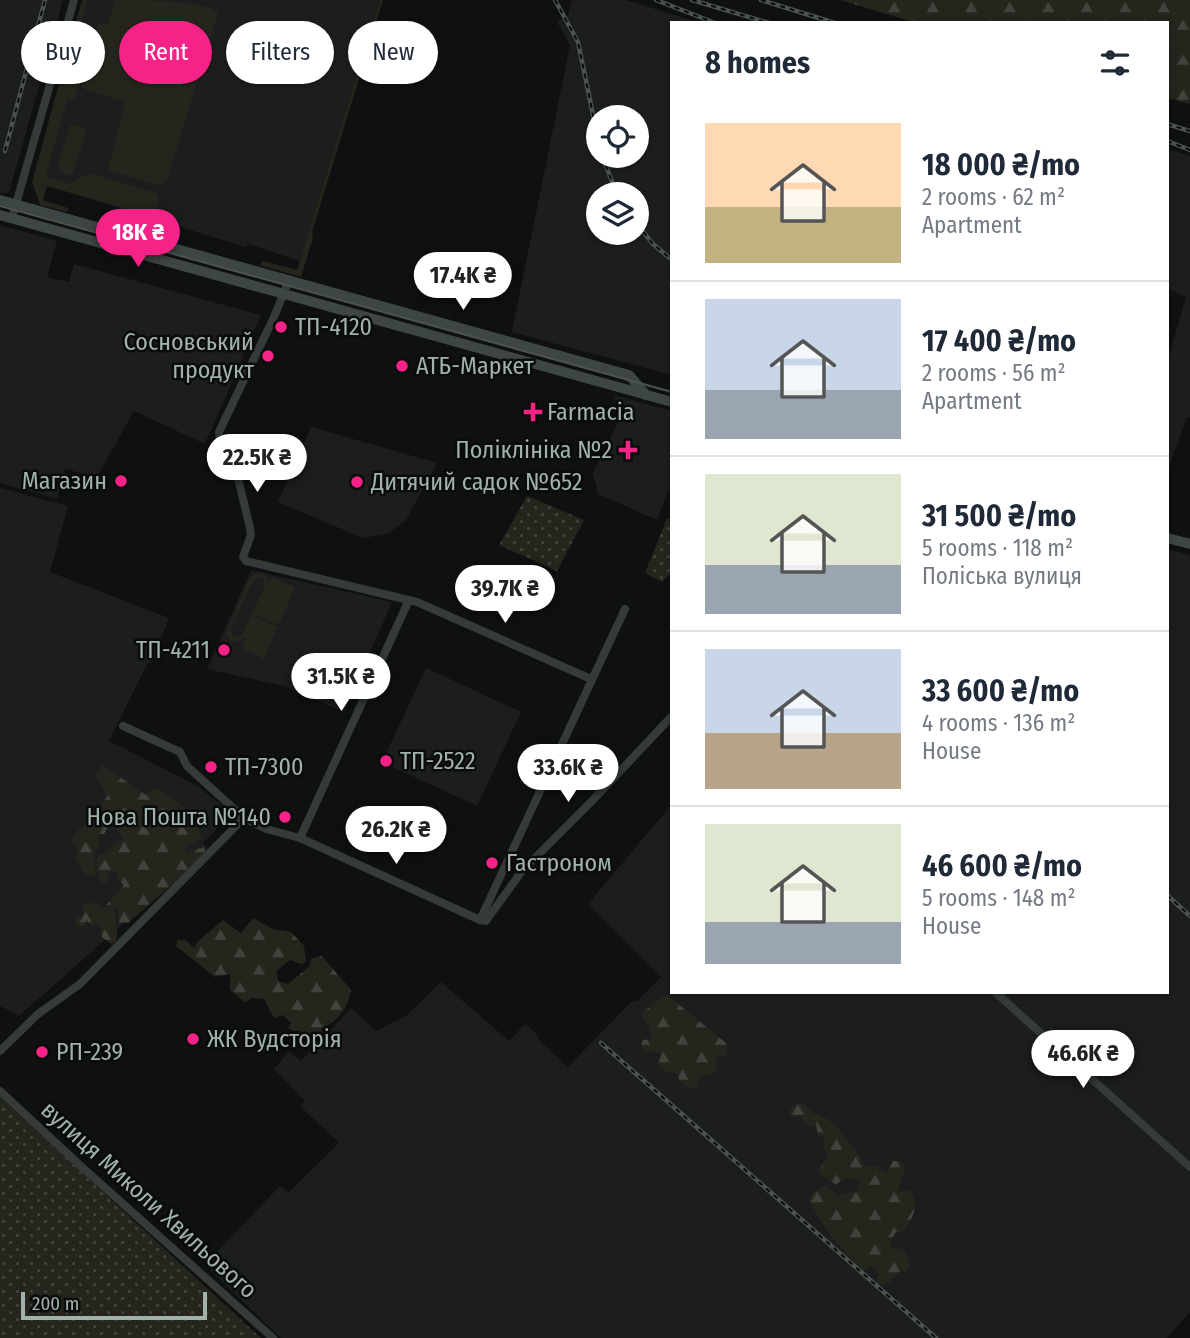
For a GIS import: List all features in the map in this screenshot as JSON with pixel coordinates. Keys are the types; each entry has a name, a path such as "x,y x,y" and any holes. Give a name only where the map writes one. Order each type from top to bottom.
{"main road":[{"path":"0,200 629,375 646,395"},
{"path":"0,215 670,401"},
{"path":"1169,539 1190,544"}],"street":[{"path":"12,218 74,0"},
{"path":"289,280 219,432 220,441 237,474 250,528 251,535 243,557 246,561 409,600 590,680"},
{"path":"300,838 409,600"},
{"path":"480,920 625,609"},
{"path":"123,726 180,752 187,766 244,818 266,829 300,838 480,920 486,920 522,871 592,802 670,718"},
{"path":"0,1051 38,1014 80,984 244,818"},
{"path":"997,994 1190,1167"},
{"name":"вулиця Миколи Хвильового","path":"0,1091 273,1338"}],"shaded area":[{"path":"0,0 63,0 57,21 21,21 21,84 39,84 9,192 0,193"},
{"path":"88,0 380,0 374,21 348,21 348,84 354,84 300,261 249,244 245,247 39,183 36,179 64,84 105,84 105,21 82,21"},
{"path":"572,0 626,0 694,21 670,21 670,374 512,332 570,45 557,22 568,15"},
{"path":"1169,150 1190,156 1190,417 1187,417 1169,466 1169,355 1186,297 1169,289"},
{"path":"0,225 57,241 47,277 69,282 74,264 261,315 205,444 134,411 97,477 65,469 57,499 0,483"},
{"path":"614,395 670,410 670,485 657,520 598,494 593,473 620,418"},
{"name":"Дитячий садок №652","path":"311,427 437,463 406,520 387,534 363,538 278,502"},
{"path":"0,488 68,506 50,572 169,618 153,660 147,664 109,741 196,785 232,813 203,843 209,848 19,1016 0,1006"},
{"path":"1169,550 1190,555 1190,1312 1167,1338 281,1338 210,1270 208,1261 280,1186 289,1192 339,1143 300,1106 305,1101 274,1069 289,1051 301,1061 351,1008 376,1031 407,1015 441,982 509,1041 527,1025 568,1067 632,1001 637,1001 661,977 588,904 670,806 670,994 1169,994"},
{"path":"251,570 392,602 344,712 284,686 207,669"},
{"path":"426,668 521,712 477,806 382,762"}],"green space":[{"path":"82,0 88,0 82,21 76,21"},
{"path":"115,0 186,3 200,5 218,13 212,33 212,21 119,21 119,84 196,84 167,181 161,186 108,170 125,102 81,88 82,84 105,84 105,24 108,25"},
{"path":"380,0 383,0 377,21 374,21"},
{"path":"840,0 1190,0 1190,104 1169,99 1169,21 909,21"},
{"path":"59,84 79,84 75,98 67,100 47,171 48,177 70,184 92,174 156,193 159,201 154,217 47,186 43,200 68,208 67,212 40,205 32,182"},
{"path":"354,84 357,84 301,277 260,265 263,261 297,270"},
{"path":"71,124 84,128 86,133 73,174 66,176 57,167"},
{"path":"527,496 584,520 557,571 499,545"},
{"path":"667,518 670,519 670,574 662,582 645,573"},
{"path":"261,573 267,577 269,584 273,577 295,587 279,625 256,615 255,617 278,627 264,659 242,649 246,637 236,642 230,640 226,634 249,579 254,574","holes":["258,577 263,579 265,585 242,635 234,638 230,630 253,580"]},
{"path":"103,765 146,795 156,788 178,803 191,815 201,839 185,847 186,852 204,847 206,855 128,923 119,923 118,908 115,907 117,938 116,942 111,944 102,937 100,926 91,926 86,920 85,926 77,926 75,921 76,917 83,916 83,905 98,902 101,911 124,885 118,880 118,872 110,871 106,884 102,883 96,862 98,855 108,853 113,844 123,839 116,829 124,819 116,813 104,834 98,834 100,846 94,850 96,877 83,873 75,856 78,846 72,842 73,835 92,818 98,824 98,809 108,795 95,776"},
{"path":"253,918 273,929 291,932 304,946 306,961 302,964 290,960 276,971 278,981 288,984 310,966 311,959 322,956 351,990 342,1013 334,1022 322,1028 321,1037 313,1046 300,1031 288,1028 291,1023 283,1015 274,1018 264,999 252,998 245,1002 230,990 230,974 215,977 176,946 178,940 185,940 194,948 197,942 223,920 241,933"},
{"path":"667,995 726,1043 728,1051 725,1056 716,1056 717,1070 704,1075 698,1086 690,1089 680,1082 677,1073 666,1071 658,1064 661,1055 655,1051 644,1052 641,1046 643,1040 651,1039 649,1027 642,1017 643,1011"},
{"path":"0,1097 261,1338 0,1338"},
{"path":"794,1104 804,1104 814,1114 829,1120 866,1166 877,1166 886,1174 893,1161 900,1161 905,1167 898,1191 909,1190 913,1195 914,1211 903,1232 896,1232 890,1242 894,1250 901,1248 906,1253 910,1265 906,1272 900,1271 890,1282 880,1284 876,1280 879,1273 871,1266 863,1271 829,1234 809,1201 812,1193 826,1185 838,1196 852,1191 856,1193 860,1179 843,1179 836,1185 818,1172 828,1154 823,1147 825,1139 818,1135 816,1125 809,1127 801,1117 792,1117 789,1113"}],"tram line":[{"path":"0,206 670,391"}],"railway":[{"path":"5,151 45,0"},
{"path":"555,0 578,42 591,105"},
{"path":"656,0 710,21"},
{"path":"692,0 762,21"},
{"path":"761,0 829,21"},
{"path":"1169,125 1190,131"},
{"path":"1169,142 1190,150"},
{"path":"607,168 612,182"},
{"path":"649,239 670,258"},
{"path":"1169,897 1190,916"},
{"path":"601,1043 936,1338"}],"place":[{"name":"ТП-4120","path":"281,327"},
{"name":"Сосновський продукт","path":"268,356"},
{"name":"АТБ-Маркет","path":"402,366"},
{"name":"Farmacia","path":"533,412"},
{"name":"Поліклініка №2","path":"628,450"},
{"name":"Магазин","path":"121,481"},
{"name":"Дитячий садок №652","path":"357,482"},
{"name":"ТП-4211","path":"224,650"},
{"name":"ТП-2522","path":"386,761"},
{"name":"ТП-7300","path":"211,767"},
{"name":"Нова Пошта №140","path":"285,817"},
{"name":"Гастроном","path":"492,863"},
{"name":"ЖК Вудсторія","path":"193,1039"},
{"name":"РП-239","path":"42,1052"}]}
